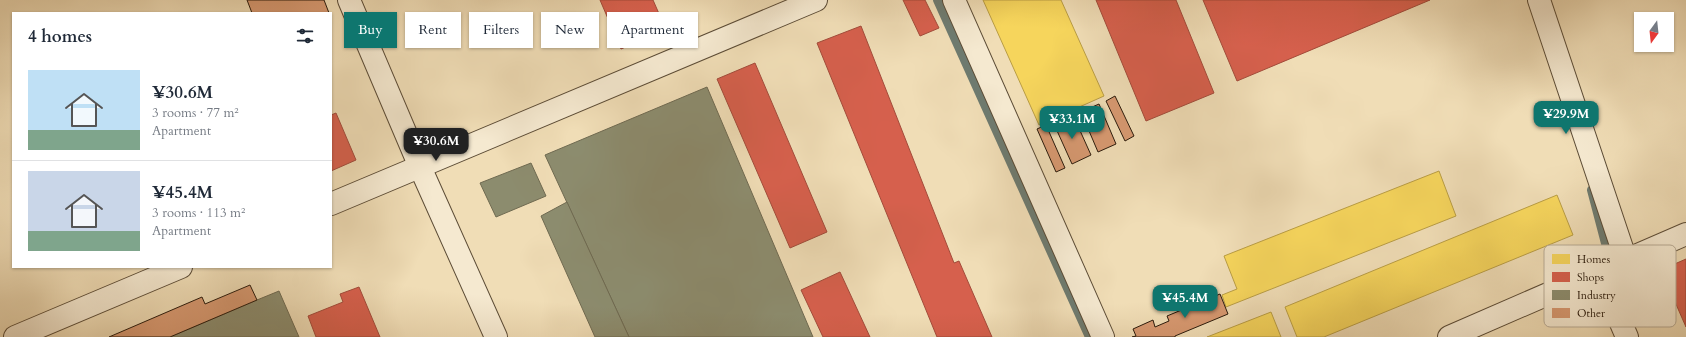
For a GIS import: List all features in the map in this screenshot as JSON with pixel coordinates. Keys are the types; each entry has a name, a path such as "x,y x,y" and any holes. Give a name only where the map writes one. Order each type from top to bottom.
{"street":[{"path":"349,0 420,167 496,337"},
{"path":"332,204 816,0"},
{"path":"954,0 1103,337"},
{"path":"1539,0 1621,245"},
{"path":"1661,245 1686,234"},
{"path":"14,337 179,268"},
{"path":"1449,337 1544,296"},
{"path":"1623,327 1627,337"}],"building: Homes":[{"path":"983,0 1061,0 1104,96 1039,125"},
{"path":"1439,171 1456,216 1226,307 1222,295 1237,289 1224,256"},
{"path":"1557,195 1573,235 1549,245 1544,245 1544,247 1324,337 1297,337 1285,307"},
{"path":"1271,312 1281,337 1207,337"}],"building: Shops":[{"path":"600,0 653,0 658,12 607,12 607,16"},
{"path":"903,0 925,0 939,28 920,36"},
{"path":"1096,0 1176,0 1214,93 1146,121"},
{"path":"1203,0 1430,0 1237,81"},
{"path":"861,26 954,263 959,261 992,337 937,337 817,43"},
{"path":"755,63 827,232 790,248 717,79"},
{"path":"336,113 356,160 332,171 332,115"},
{"path":"1686,259 1686,327 1676,304 1676,263"},
{"path":"840,272 870,337 823,337 801,290"},
{"path":"359,287 380,337 316,337 308,316 343,302 340,294"}],"building: Industry":[{"path":"707,87 813,337 629,337 545,155"},
{"path":"531,163 546,196 496,217 480,183"},
{"path":"567,202 629,337 595,337 541,216"},
{"path":"279,291 299,337 170,337 257,300"}],"building: Other":[{"path":"247,0 324,0 329,12 252,12"},
{"path":"1115,96 1134,136 1125,141 1106,101"},
{"path":"1099,104 1116,144 1098,152 1081,112"},
{"path":"1073,115 1091,155 1072,164 1054,124"},
{"path":"1046,125 1065,168 1056,172 1037,129"},
{"path":"250,285 257,300 170,337 109,337 202,297 205,304"},
{"path":"1220,294 1228,314 1175,337 1132,337 1136,336 1133,329 1153,320 1155,327 1169,321 1167,316"}],"waterway":[{"path":"938,0 1090,337"},
{"path":"1592,190 1606,245"}]}
